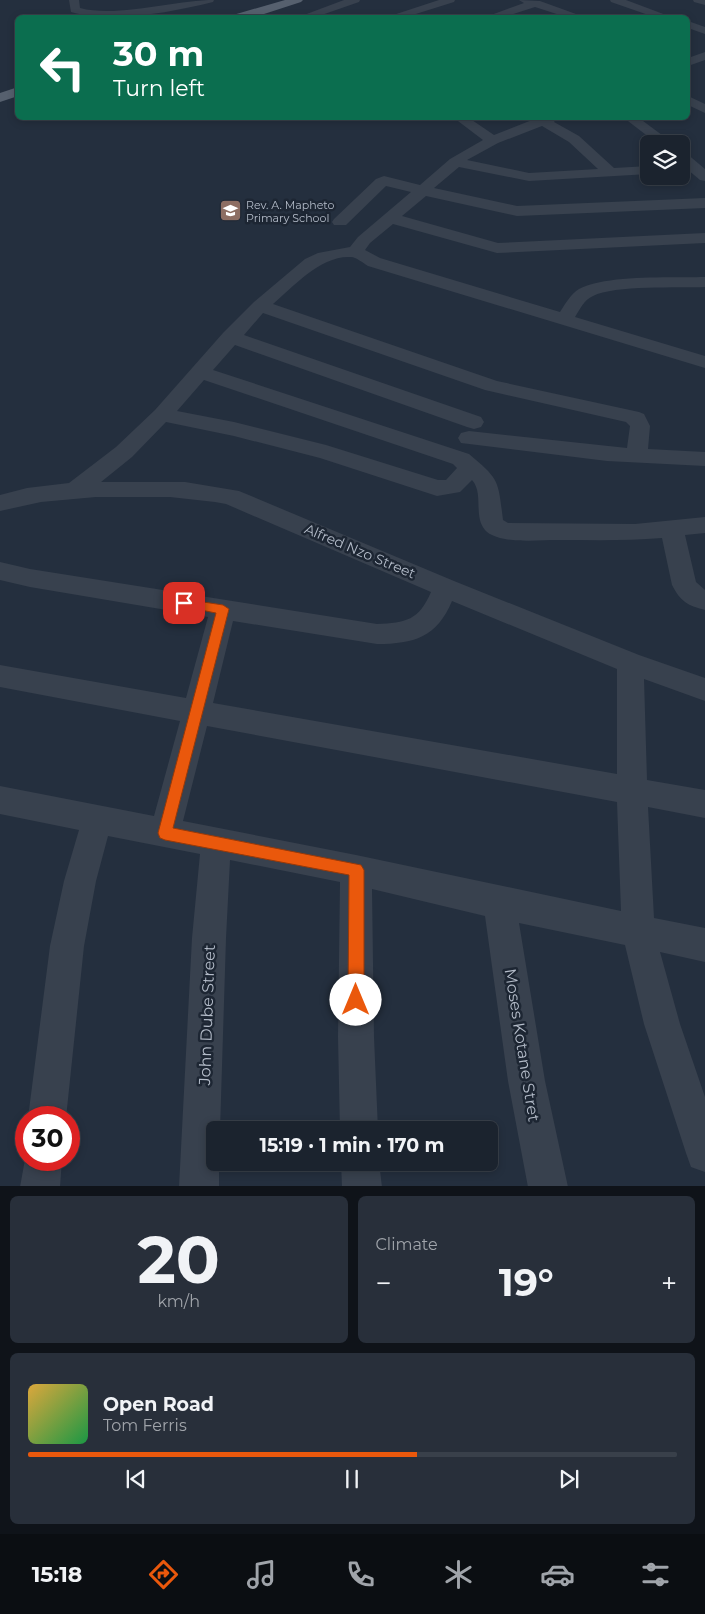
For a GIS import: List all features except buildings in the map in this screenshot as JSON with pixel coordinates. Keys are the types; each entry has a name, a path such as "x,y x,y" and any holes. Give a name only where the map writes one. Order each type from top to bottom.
{"main road":[{"path":"247,15 297,0"},
{"path":"0,98 15,92"}],"street":[{"path":"74,0 75,10 92,14 173,8 210,0"},
{"path":"310,15 355,0"},
{"path":"399,15 450,0"},
{"path":"524,0 574,15"},
{"path":"615,0 661,15"},
{"path":"698,0 705,2"},
{"path":"498,15 536,3"},
{"path":"562,10 578,5"},
{"path":"690,20 705,16"},
{"path":"690,25 705,31"},
{"path":"690,62 705,56"},
{"path":"690,62 705,68"},
{"path":"690,101 705,109"},
{"path":"464,120 493,140"},
{"path":"75,490 124,452 162,415 230,337 260,306 317,259 356,251 364,240 455,162 493,140 542,120"},
{"path":"546,120 574,139 611,173"},
{"path":"634,120 655,135"},
{"path":"455,162 529,177 640,171"},
{"path":"340,222 380,182 391,181 492,207 517,211 705,204"},
{"path":"390,218 497,248 705,238"},
{"path":"356,251 374,262 705,362"},
{"path":"564,320 577,301 592,290 613,286 705,282"},
{"path":"260,306 480,411 637,419 640,426 637,456"},
{"path":"230,337 637,456 705,459"},
{"path":"200,372 466,463 487,484 491,521 499,529 594,533 672,529 705,525"},
{"path":"162,415 234,429 326,452 436,488 452,487 466,463 480,411"},
{"name":"Alfred Nzo Street","path":"0,503 28,496 75,490 171,488 205,491 231,497 445,588 630,663 705,690"},
{"path":"672,529 684,585 694,597 705,600"},
{"path":"0,572 377,634 398,633 414,628 430,619 445,588"},
{"path":"165,833 223,609"},
{"path":"630,663 632,791 638,931 662,1024 705,1153"},
{"path":"0,676 705,804"},
{"path":"0,800 356,870 500,903 705,945"},
{"path":"48,1106 67,946 80,881 97,820"},
{"name":"John Dube Street","path":"200,1186 209,938 216,843"},
{"path":"356,870 356,1037 359,1121"},
{"name":"Moses Kotane Stret","path":"500,903 521,1045 539,1149 548,1186"},
{"path":"40,1186 42,1171"},
{"path":"361,1171 362,1186"}],"place":[{"name":"Rev. A. Mapheto Primary School","path":"230,211"}],"route":[{"path":"184,603 223,609 165,833 356,870 356,1000"}]}
